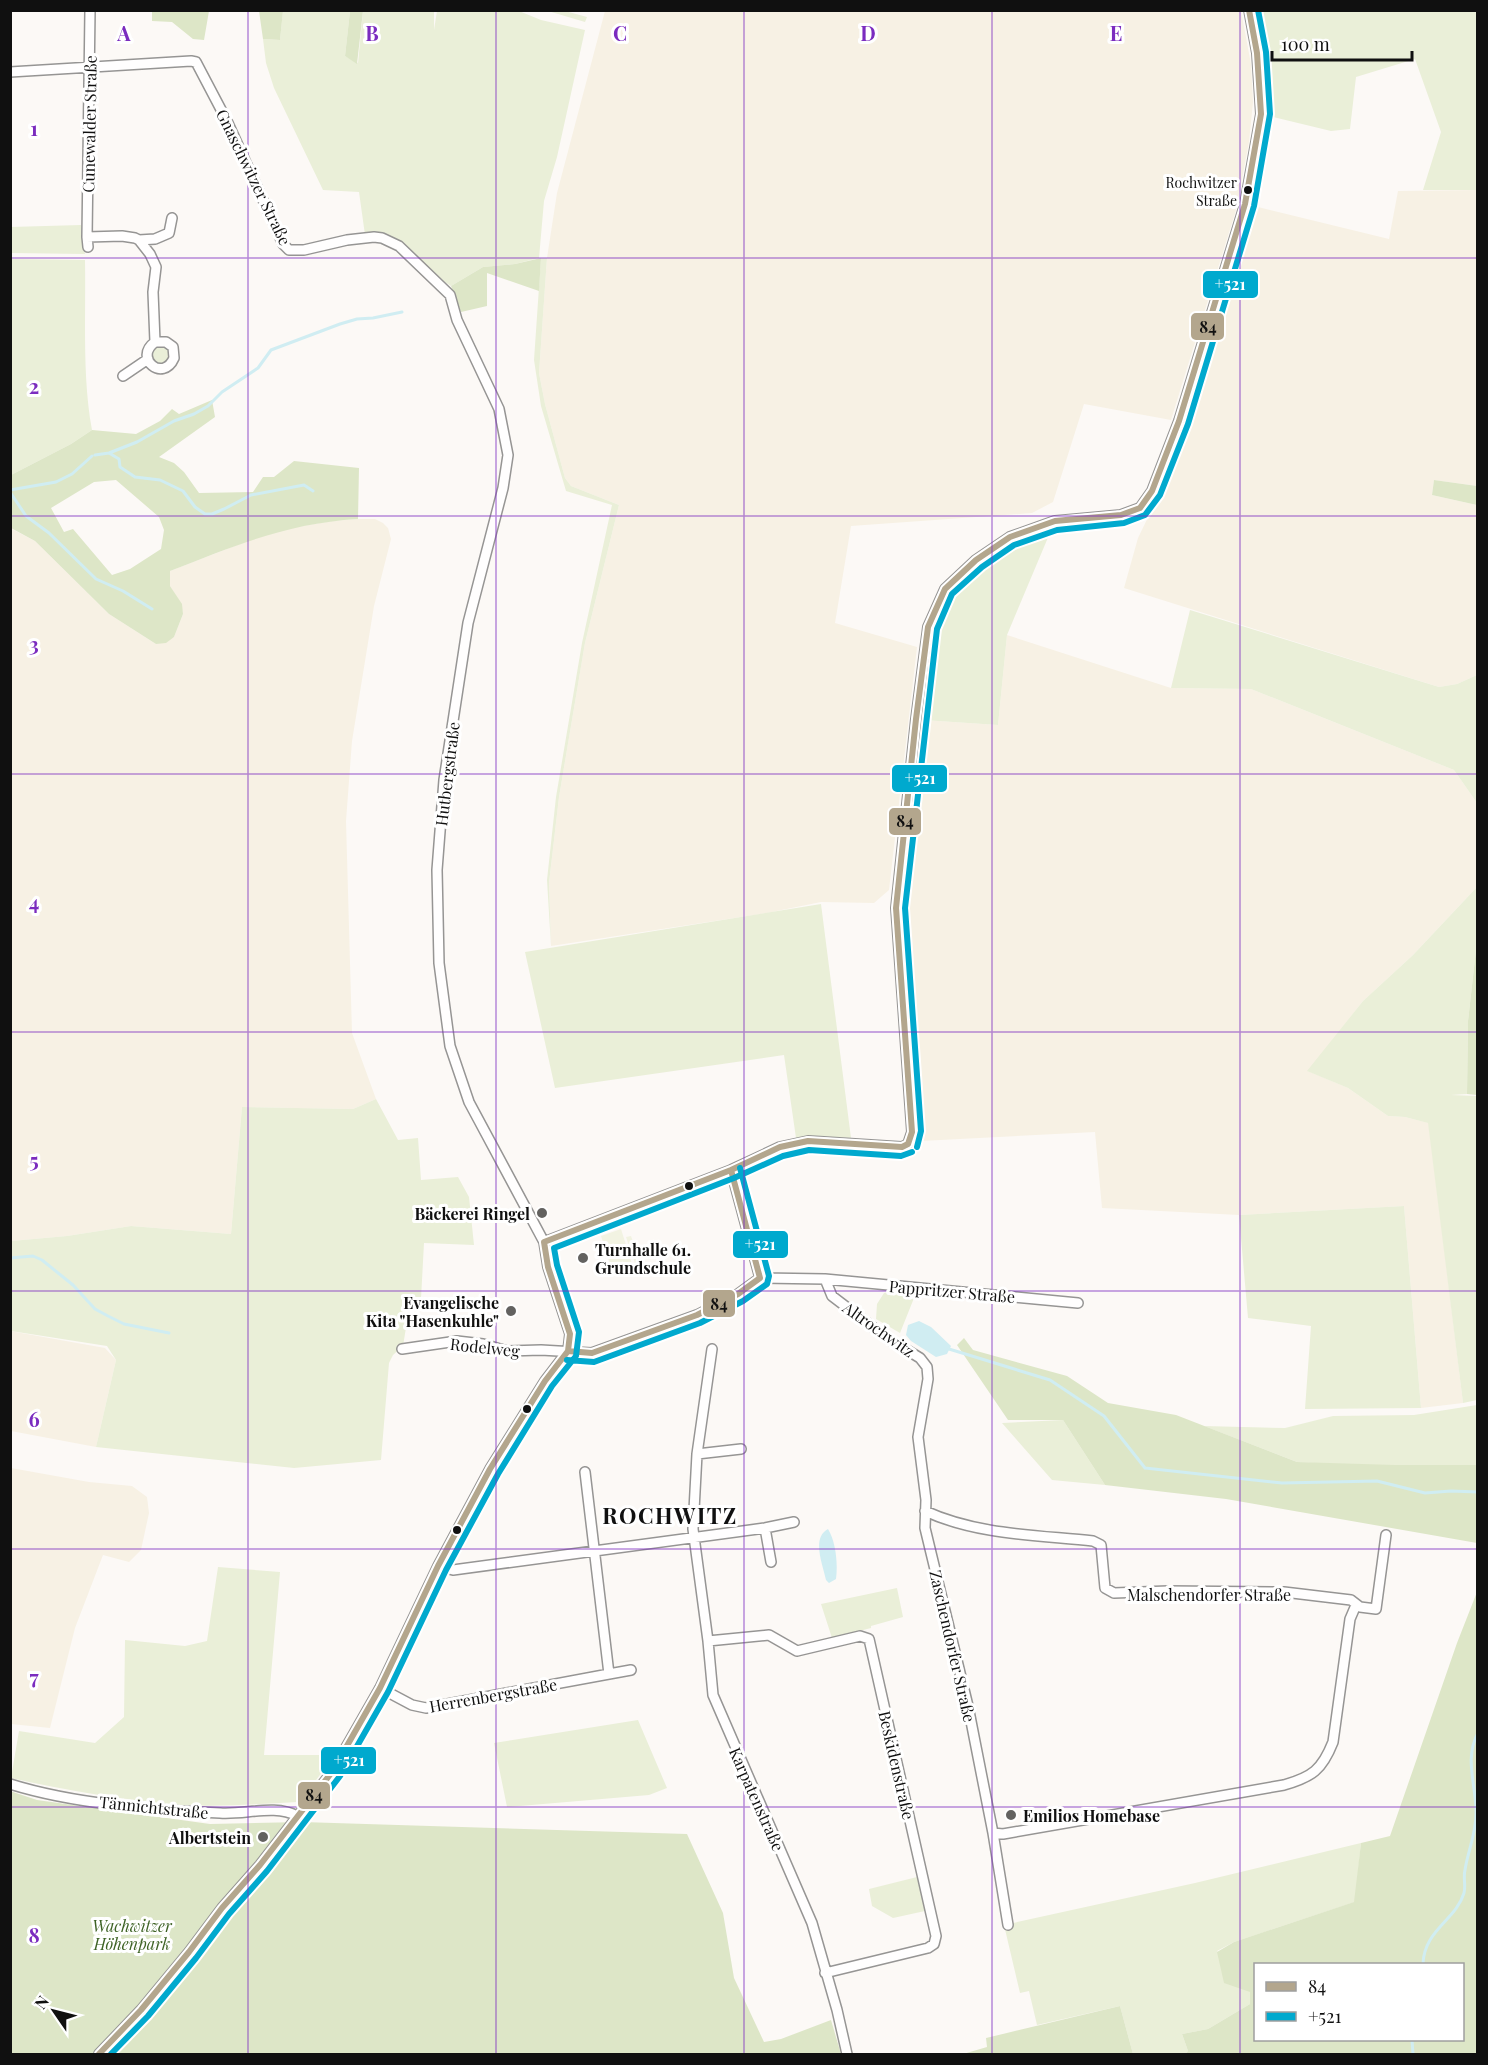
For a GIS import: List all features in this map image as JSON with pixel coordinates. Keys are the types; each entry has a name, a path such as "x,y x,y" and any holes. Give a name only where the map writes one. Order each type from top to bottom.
{"street":[{"name":"Cunewalder Straße","path":"90,10 88,242 122,236 139,240 155,238 169,233 172,218"},
{"path":"544,1242 731,1170 765,1152 795,1143 822,1141 902,1147 908,1144 912,1132 896,908 928,627 945,590 976,560 1010,537 1055,521 1121,515 1140,508 1152,491 1179,421 1245,204 1261,114 1257,53 1249,10"},
{"name":"Gnaschwitzer Straße","path":"90,67 196,62 200,66 286,248 293,251 304,250 364,237"},
{"path":"10,72 90,67"},
{"name":"Hutbergstraße","path":"364,237 382,238 399,246 450,295 457,320 499,410 508,455 503,488 468,623 444,780 437,870 439,963 450,1046 469,1102 544,1242 548,1267 570,1334 568,1352"},
{"path":"139,240 150,254 156,267 153,292 155,342"},
{"path":"164,341 171,345 175,352 173,361 168,367 160,369 152,366 148,359 148,349 155,342 164,341"},
{"path":"123,376 148,359"},
{"path":"731,1170 760,1278"},
{"path":"99,2055 141,2010 332,1772 380,1688 438,1566 490,1469 545,1381 568,1352 592,1353 697,1315 738,1294 760,1278 825,1279"},
{"name":"Pappritzer Straße","path":"825,1279 1078,1303"},
{"name":"Altrochwitz","path":"825,1279 832,1296 887,1338 920,1358 927,1367"},
{"name":"Rodelweg","path":"402,1349 457,1341 483,1344 507,1351 568,1352"},
{"name":"Karpatenstraße","path":"712,1349 697,1454 694,1537 713,1695 812,1923 837,2010 847,2055"},
{"name":"Zaschendorfer Straße","path":"927,1367 928,1379 918,1437 926,1500 925,1528 968,1706 1008,1925"},
{"path":"697,1454 741,1449"},
{"path":"585,1472 609,1674"},
{"name":"Malschendorfer Straße","path":"926,1511 948,1522 974,1528 1093,1541 1101,1545 1103,1551 1105,1588 1114,1593 1284,1592 1351,1600 1356,1605"},
{"path":"438,1566 452,1570 765,1528 794,1522"},
{"path":"765,1528 771,1562"},
{"path":"993,1833 1284,1785 1303,1780 1316,1772 1327,1758 1333,1742 1350,1619 1356,1605 1376,1609 1386,1535"},
{"name":"Beskidenstraße","path":"708,1641 769,1635 797,1651 860,1636 869,1640 936,1936 934,1944 928,1948 825,1973"},
{"name":"Herrenbergstraße","path":"380,1688 412,1705 426,1708 631,1670"},
{"name":"Tännichtstraße","path":"10,1784 40,1792 111,1803 223,1814 278,1810 289,1811 297,1816"}],"shaded area":[{"path":"605,11 1241,11 1251,64 1253,102 1249,142 1236,210 1171,420 1084,404 1053,502 1032,513 851,526 835,623 917,647 889,890 874,903 821,902 767,913 551,946 549,883 559,797 585,643 619,505 571,486 565,478 539,373 547,258 557,193"},
{"path":"1477,190 1477,486 1434,480 1432,495 1477,505 1477,675 1457,684 1439,687 1124,588 1138,538 1170,472 1254,206 1389,239 1398,191"},
{"path":"358,519 375,519 383,523 388,528 391,539 374,606 352,741 346,821 352,1033 376,1099 353,1109 242,1107 231,1234 131,1226 67,1236 11,1241 10,528 35,541 109,614 156,644 174,637 183,614 181,604 170,586 170,571 250,540 291,528"},
{"path":"1007,635 1171,688 1251,689 1454,770 1477,803 1477,887 1413,955 1363,1001 1308,1071 1348,1088 1388,1116 1405,1117 1429,1123 1463,1403 1421,1408 1404,1206 1239,1215 1102,1208 1095,1132 921,1141 900,902 923,720 998,725"},
{"path":"10,1331 105,1348 116,1360 96,1447 11,1431"},
{"path":"11,1468 89,1482 132,1486 147,1497 149,1513 141,1550 129,1562 103,1555 75,1628 50,1728 11,1724"}],"green space":[{"path":"283,10 350,11 345,56 358,63 363,11 434,11 434,30 437,11 519,11 541,20 585,30 557,157 544,201 539,258 515,264 483,267 451,286 435,276 399,242 365,235 359,192 323,190 274,88 266,63 263,39 280,40"},
{"path":"152,11 209,11 204,40 193,39 172,22 152,21"},
{"path":"259,11 283,11 280,40 263,39"},
{"path":"350,11 363,11 357,64 345,56"},
{"path":"548,11 565,11 587,17 585,22"},
{"path":"1249,11 1477,11 1477,190 1423,190 1441,132 1415,59 1356,77 1350,129 1331,131 1261,114"},
{"path":"81,225 85,254 11,253 10,227"},
{"path":"541,258 547,258 539,373 565,478 571,486 619,505 585,643 559,797 549,883 551,946 547,880 556,797 582,643 612,505 566,491 541,406 534,360"},
{"path":"541,258 539,291 487,273 487,306 461,312 451,286 483,267 515,264"},
{"path":"11,259 85,260 86,367 92,430 71,444 11,475"},
{"path":"157,346 165,346 170,351 168,362 157,364 152,359 152,351"},
{"path":"212,400 215,417 159,457 174,463 184,472 199,493 253,492 263,477 274,477 294,461 359,468 358,519 308,525 262,537 170,571 170,586 182,604 183,614 174,637 166,643 156,644 109,614 35,541 11,528 11,475 71,444 92,430 136,434 160,421 172,409 179,414","holes":["116,480 159,517 164,530 161,549 130,569 112,575 73,529 64,532 51,508 94,482"]},
{"path":"1434,480 1477,486 1477,505 1432,495"},
{"path":"1052,528 1007,635 998,725 923,720 933,627 949,592 981,562 1014,540"},
{"path":"1190,610 1439,687 1457,684 1477,675 1477,803 1454,770 1251,689 1171,688"},
{"path":"1477,887 1477,941 1468,1021 1467,1094 1451,1095 1477,1096 1477,1400 1463,1403 1428,1123 1405,1117 1388,1116 1348,1088 1307,1071 1363,1001 1413,955"},
{"path":"821,904 851,1138 808,1136 796,1138 784,1055 555,1088 525,952"},
{"path":"1477,941 1478,1095 1467,1094 1468,1021"},
{"path":"376,1099 398,1140 418,1138 421,1180 458,1177 469,1197 474,1245 424,1243 421,1299 411,1297 403,1346 393,1355 389,1363 381,1460 294,1468 96,1447 116,1360 107,1346 11,1331 11,1241 67,1236 131,1226 231,1234 242,1107 353,1109"},
{"path":"1404,1206 1421,1408 1305,1409 1311,1326 1248,1318 1239,1215"},
{"path":"621,1229 632,1264 612,1270 601,1236"},
{"path":"631,1236 640,1262 635,1263 626,1237"},
{"path":"890,1292 914,1298 900,1333 876,1319 877,1304 884,1293"},
{"path":"964,1338 973,1350 1067,1376 1108,1403 1176,1415 1297,1462 1477,1465 1477,1543 1226,1499 1105,1485 1063,1420 1008,1420 957,1345"},
{"path":"1477,1405 1477,1465 1349,1465 1297,1462 1204,1426 1285,1428 1333,1416 1414,1415"},
{"path":"1063,1420 1105,1485 1052,1480 1002,1423"},
{"path":"218,1567 280,1572 264,1755 322,1755 331,1760 302,1799 297,1802 182,1805 140,1801 11,1778 19,1731 95,1743 124,1717 125,1640 185,1646 207,1641"},
{"path":"897,1588 903,1617 832,1638 821,1604"},
{"path":"1477,1592 1477,2054 1185,2054 1188,2051 1182,2034 1208,2029 1250,2004 1250,1992 1224,1983 1217,1952 1234,1942 1354,1902 1361,1843 1390,1836"},
{"path":"638,1720 667,1788 649,1795 507,1807 494,1743"},
{"name":"Wachwitzer Höhenpark","path":"10,1791 37,1800 210,1824 302,1822 687,1834 723,1913 734,1978 764,2042 781,2039 831,2020 841,2054 11,2054"},
{"path":"1361,1843 1355,1902 1234,1942 1217,1951 1251,1992 1250,2004 1208,2029 1182,2034 1188,2051 1185,2054 1133,2054 1120,2006 1037,2025 1029,1991 1020,1993 1004,1925 1195,1883"},
{"path":"917,1877 925,1911 893,1918 872,1906 869,1889"},
{"path":"1120,2006 1133,2054 963,2054 987,2047 986,2038"}],"water":[{"path":"919,1321 931,1327 951,1346 947,1354 936,1357 911,1341 906,1335 908,1325"},
{"path":"828,1529 835,1547 837,1567 836,1579 829,1583 826,1580 819,1545 823,1533"}],"waterway":[{"path":"95,455 109,453 137,442 174,421 208,406 222,392 258,368 271,350 357,319 402,312"},
{"path":"109,453 119,459 120,467 135,477 160,480 183,491 195,507 205,514 212,514 251,495 304,485 313,491"},
{"path":"10,490 56,482 72,474 92,456"},
{"path":"10,492 26,516 49,533 96,579 123,591 152,609"},
{"path":"10,1258 33,1256 42,1260 73,1285 95,1309 124,1324 169,1333"},
{"path":"949,1349 1050,1380 1104,1416 1145,1468 1282,1483 1377,1481 1425,1493 1478,1492"},
{"path":"1423,1963 1429,1942 1454,1911 1464,1893 1464,1873 1476,1819 1471,1762 1478,1733"},
{"path":"1412,2041 1413,2054"}],"transit line":[{"name":"84","path":"908,1144 912,1132 896,908 928,627 945,589 976,560 1010,537 1055,521 1121,515 1140,508 1152,491 1179,421 1245,204 1261,114 1257,53 1249,10"},
{"name":"+521","path":"917,1147 921,1131 905,908 937,629 952,594 982,567 1014,545 1057,530 1124,523 1145,515 1160,495 1188,424 1254,206 1270,114 1266,52 1258,10"},
{"name":"84","path":"99,2054 141,2010 189,1952 332,1772 380,1688 438,1566 490,1469 545,1381 568,1351 570,1334 548,1267 544,1242 731,1170 780,1147 808,1141 902,1147 908,1144"},
{"name":"+521","path":"111,2054 148,2016 196,1958 340,1776 388,1692 446,1570 498,1474 552,1386 576,1356 579,1332 557,1265 554,1248 734,1178 783,1156 809,1150 901,1156 912,1152"},
{"name":"+521","path":"567,1360 594,1362 700,1323 743,1301 767,1284 769,1276 740,1168"},
{"name":"84","path":"568,1351 592,1353 697,1315 738,1294 760,1278 731,1170"}],"place":[{"name":"Rochwitzer Straße","path":"1248,190"},
{"name":"Bäckerei Ringel","path":"542,1213"},
{"name":"Turnhalle 61. Grundschule","path":"583,1258"},
{"name":"Evangelische Kita \"Hasenkuhle\"","path":"511,1311"},
{"name":"Emilios Homebase","path":"1011,1815"},
{"name":"Albertstein","path":"263,1837"}],"district":[{"name":"ROCHWITZ","path":"670,1515"}]}
